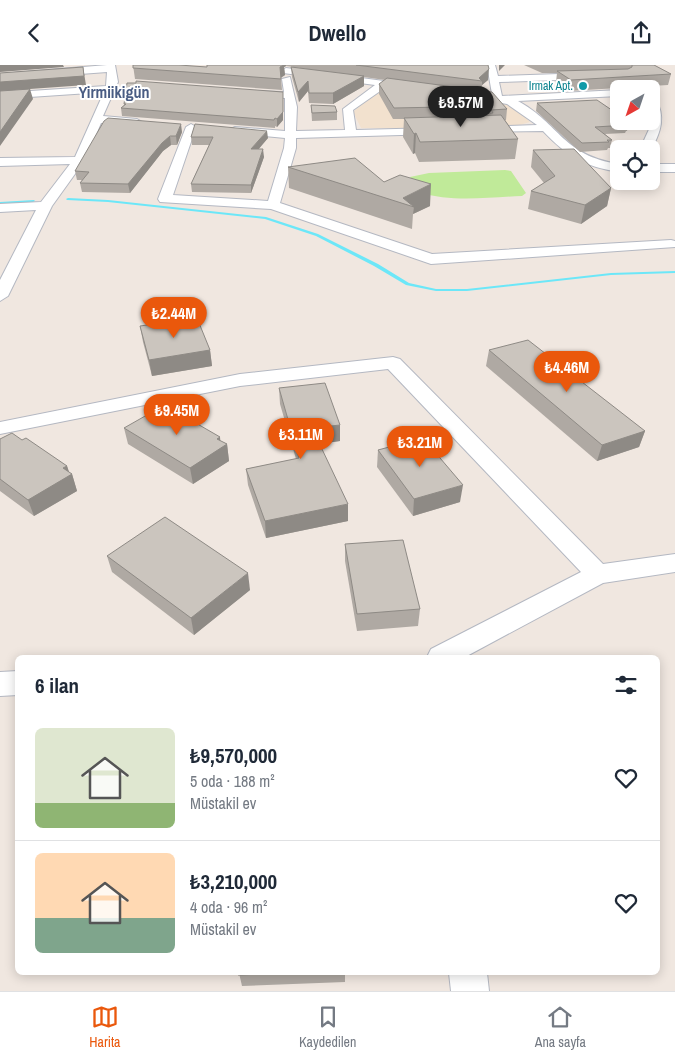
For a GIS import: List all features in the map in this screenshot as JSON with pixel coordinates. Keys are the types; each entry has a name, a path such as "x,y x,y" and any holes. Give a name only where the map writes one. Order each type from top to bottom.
{"street":[{"path":"491,65 498,99"},
{"path":"0,77 111,67 111,86 79,160 45,207 0,296"},
{"path":"273,205 287,160 297,107 289,95 287,68 421,89"},
{"path":"494,79 597,76"},
{"path":"0,96 126,83"},
{"path":"351,133 344,109 383,83"},
{"path":"237,92 289,95"},
{"path":"456,93 498,99 515,104 545,128 572,154 588,162 610,166"},
{"path":"498,99 610,93"},
{"path":"96,119 153,124"},
{"path":"190,127 165,199 273,205 431,259 671,244"},
{"path":"468,130 545,128"},
{"path":"227,130 291,135 448,131"},
{"path":"0,162 79,160"},
{"path":"660,168 675,168"},
{"path":"0,208 45,207"},
{"path":"0,428 240,380 393,363 598,574"},
{"path":"445,655 598,574 675,563"},
{"path":"0,684 15,683"},
{"path":"468,975 470,991"}],"shaded area":[{"path":"378,90 500,103 515,107 530,122 519,125 444,128 361,128 353,112"}],"green space":[{"path":"511,171 526,193 522,196 470,199 444,197 419,192 410,177 429,173"}],"building":[{"path":"133,65 207,67 207,65 284,65 280,67 281,79 133,68"},
{"path":"356,65 488,65 489,69 479,78 482,81"},
{"path":"632,65 654,65 671,74 571,80 557,71 628,69"},
{"path":"83,67 84,76 0,82 0,73"},
{"path":"291,67 364,76 333,93 309,93 308,81 298,92"},
{"path":"387,78 492,92 507,109 491,110 493,113 443,114 442,107 394,108 379,84"},
{"path":"136,81 283,92 283,112 274,120 121,108 126,104 124,104 127,83 136,83"},
{"path":"30,89 0,132 0,91"},
{"path":"597,100 610,109 610,126 595,127 612,140 607,140 609,142 582,143 537,103"},
{"path":"311,105 335,106 337,112 312,113"},
{"path":"501,115 518,139 420,142 416,133 414,134 404,118"},
{"path":"108,118 181,124 176,136 170,136 162,143 128,184 80,183 89,172 75,171 104,121"},
{"path":"195,124 267,131 251,149 263,149 251,185 191,184 213,137 191,137"},
{"path":"574,149 610,189 585,205 531,191 555,176 533,150"},
{"path":"355,158 384,182 400,175 431,184 403,198 414,207 288,167"},
{"path":"197,318 210,350 149,360 140,326"},
{"path":"528,340 645,431 602,445 489,350"},
{"path":"325,383 340,425 312,428 348,504 265,521 246,469 299,458 279,388"},
{"path":"161,407 171,413 175,411 220,437 217,439 227,444 190,468 124,428"},
{"path":"12,433 22,440 26,438 67,466 63,468 72,474 28,500 0,479 0,439"},
{"path":"423,438 463,485 414,499 378,450"},
{"path":"165,517 248,573 191,618 107,556"},
{"path":"403,540 420,609 357,614 345,544"}],"waterway":[{"path":"68,199 108,201 266,218 317,235 376,265 408,284 436,290 467,290 611,274 675,272"},
{"path":"0,203 33,201"}],"place":[{"name":"Irmak Apt.","path":"583,86"}],"district":[{"name":"Yirmiikigün","path":"114,92"}]}
